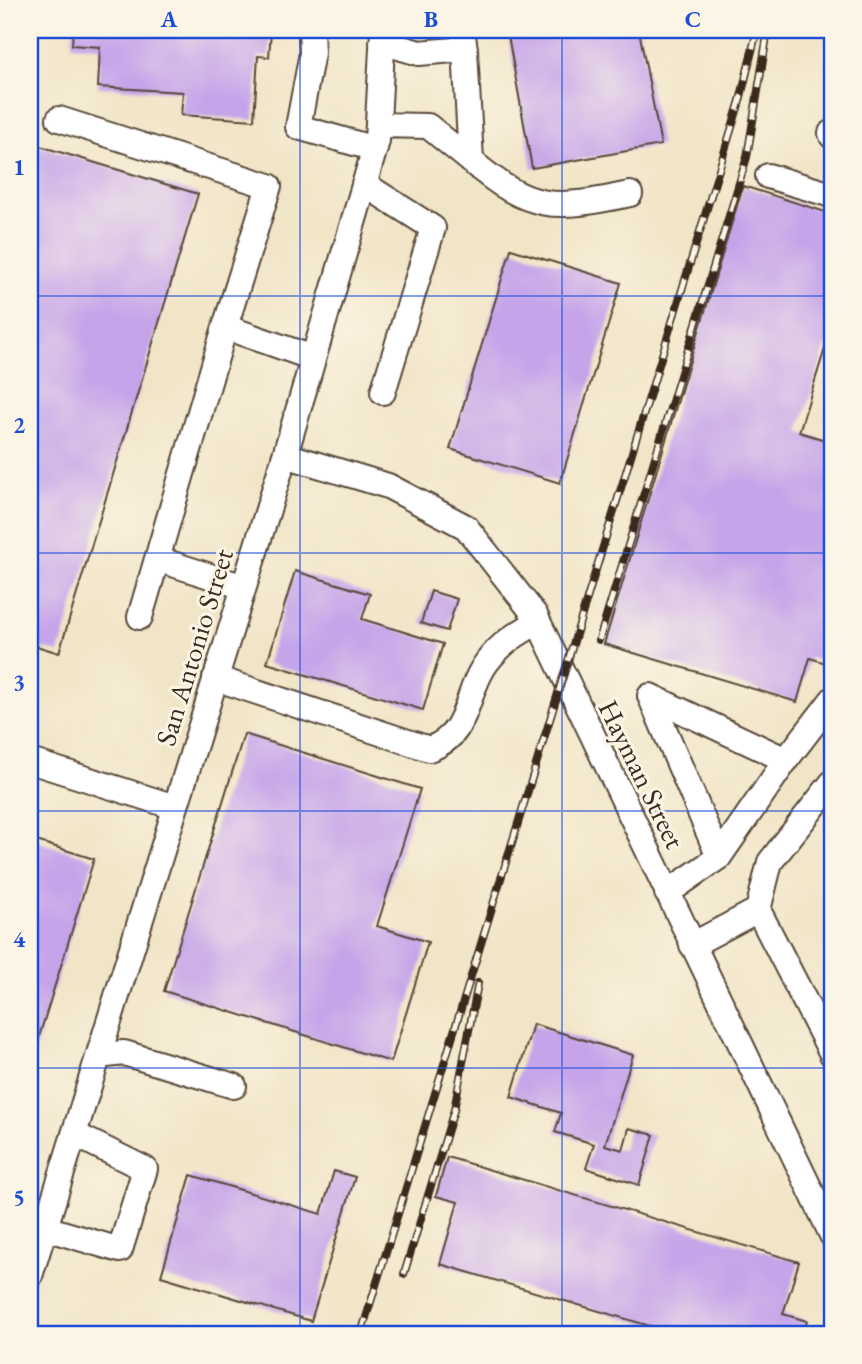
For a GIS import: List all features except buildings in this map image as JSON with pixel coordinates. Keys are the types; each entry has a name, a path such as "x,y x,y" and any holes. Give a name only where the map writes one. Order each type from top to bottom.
{"street":[{"path":"311,30 312,53 298,127 377,137 428,126 502,187 530,202 583,204 630,194"},
{"path":"383,36 419,53 463,39 471,161"},
{"name":"San Antonio Street","path":"30,1276 285,455 364,184 377,137 383,36"},
{"path":"60,119 269,186 140,617"},
{"path":"768,176 832,195"},
{"path":"364,184 433,228 383,392"},
{"path":"225,327 313,358"},
{"name":"Hayman Street","path":"285,455 388,486 466,527 538,622 832,1235"},
{"path":"157,559 244,587"},
{"path":"215,678 429,748 447,743 463,719 485,664 508,638 538,622"},
{"path":"719,857 650,696 786,760"},
{"path":"667,893 719,857 786,760 832,700"},
{"path":"30,761 175,807"},
{"path":"832,783 770,862 758,910 832,1054"},
{"path":"692,945 758,910"},
{"path":"98,1056 124,1053 234,1086"},
{"path":"44,1228 120,1250 145,1169 74,1134"}],"railway":[{"path":"361,1334 740,101 757,30"},
{"path":"599,640 747,157 768,30"},
{"path":"828,30 832,44"},
{"path":"404,1274 454,1110 478,983"}]}
